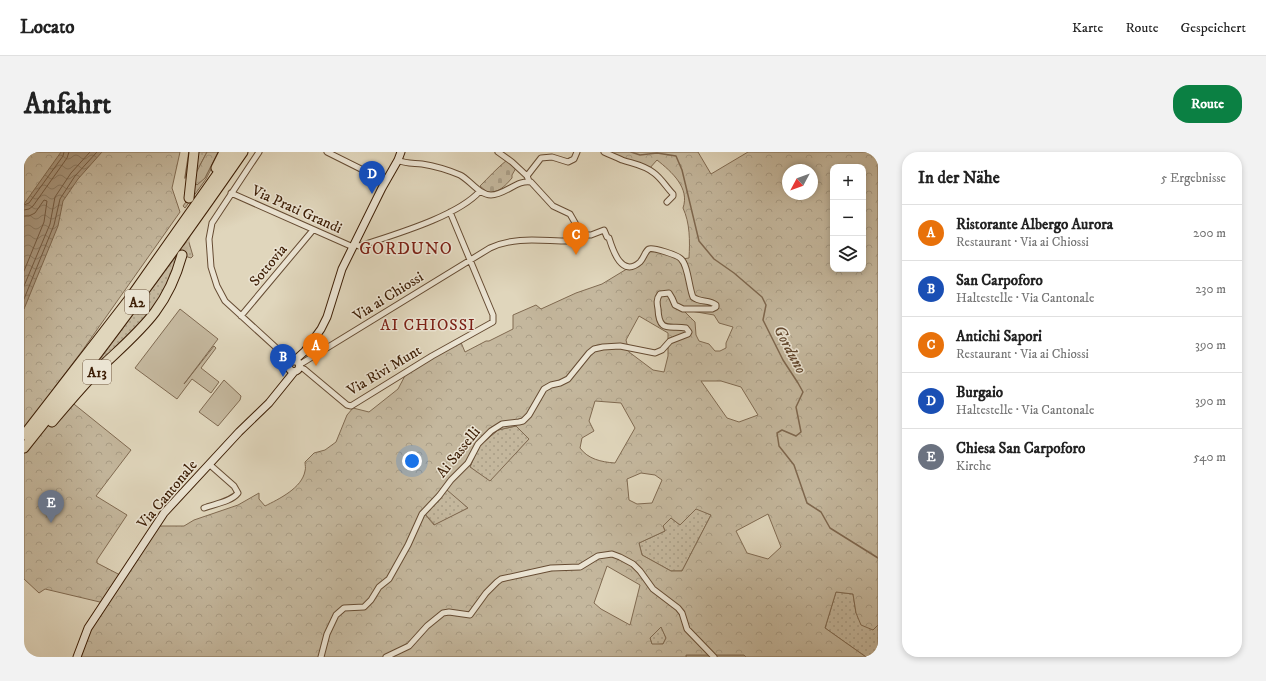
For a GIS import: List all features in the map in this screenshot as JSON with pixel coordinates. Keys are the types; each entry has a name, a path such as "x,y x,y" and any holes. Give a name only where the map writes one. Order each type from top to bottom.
{"highway":[{"path":"189,198 194,152"},
{"name":"A2","path":"188,216 224,152"},
{"name":"A2","path":"24,435 89,352 156,262 233,152"},
{"name":"A2","path":"24,448 140,298 243,152"},
{"name":"A13","path":"24,454 92,376 152,317 169,290 182,255"}],"main road":[{"name":"Via Cantonale","path":"77,657 88,628 155,526 176,499 269,403 294,366 320,332 340,274 385,180 398,160 401,152"}],"street":[{"path":"259,152 210,226 209,253 213,274 219,291 225,301 282,353 294,366"},
{"path":"326,152 385,180"},
{"path":"498,152 512,162 553,206 570,214 582,235"},
{"path":"398,160 403,163 429,166 446,170 461,176 480,191 489,195 499,194 530,180 541,158 552,157 568,162 574,159 577,152"},
{"path":"604,152 643,165 654,172 661,179 667,189 673,194 668,202"},
{"path":"354,245 363,245 406,230 450,212 472,199 480,191"},
{"name":"Via Prati Grandi","path":"231,193 313,230 354,245"},
{"path":"450,212 470,260"},
{"name":"Sottovia","path":"241,316 313,230"},
{"name":"Via ai Chiossi","path":"294,366 313,356 490,248 505,243 525,240 573,241 580,238 582,235 591,235 604,230 622,264"},
{"name":"Ai Sasselli","path":"321,657 327,634 336,615 342,609 362,608 366,606 373,598 379,587 391,577 422,514 439,496 451,480 468,463 478,444 498,426 523,421 529,415 544,389 568,379 591,351 603,347 620,346 657,353 670,341 688,334 689,332 686,328 668,328 661,324 658,319 657,305 657,299 660,294 669,293 675,305 680,308 712,309 716,307 713,302 698,300 693,297 683,262 679,257 650,248 642,259 636,264 628,267 622,264"},
{"name":"Via Rivi Munt","path":"294,366 304,369 347,405 352,406 432,356 491,323 493,320 493,315 470,260"},
{"path":"305,351 313,356"},
{"path":"204,508 228,500 238,493 234,486 209,464"},
{"path":"386,657 409,646 427,626 443,613 449,612 470,615 486,593 501,579 525,575 551,568 580,567 598,556 607,554 620,557 637,567 653,589 681,610 687,629 714,657"}],"green space":[{"path":"25,152 180,152 172,188 180,212 82,351 54,388 131,450 96,496 127,515 97,560 97,563 122,576 155,526 184,526 194,520 238,505 259,493 259,499 265,506 295,488 303,477 305,462 314,453 325,450 336,442 347,415 353,408 369,412 398,389 408,370 460,340 465,352 486,341 489,341 513,329 513,315 536,305 541,309 576,293 602,284 635,265 649,249 682,259 689,258 689,232 683,208 685,201 684,194 682,187 674,175 657,160 649,169 604,152 698,152 711,174 748,152 878,152 878,625 873,630 861,625 856,613 853,594 836,592 825,628 866,657 746,657 744,655 686,655 686,657 77,657 104,603 45,589 39,593 24,579","holes":["684,311 714,315 719,323 733,327 726,343 726,348 720,351 715,351 709,344 699,341 696,335 695,322","639,316 668,333 668,356 664,372 653,370 629,352 626,340","701,381 721,381 741,387 758,415 739,422 727,418","595,401 621,403 635,428 615,463 600,461 587,455 580,448 582,438 594,431 589,421","516,426 529,439 490,481 470,467 478,447 498,430","641,473 655,475 662,480 652,503 637,504 629,500 627,479","447,490 468,508 434,525 424,513","696,509 711,515 682,571 671,571 642,555 639,543 665,531 663,526 671,518 680,525","768,514 781,547 768,559 747,553 736,531","607,566 640,585 630,625 601,609 594,603","661,627 666,638 663,644 652,644 650,638"]},
{"path":"197,152 207,152 200,165 205,178 218,152 220,152 206,179 185,208 183,206 193,192"},
{"path":"207,152 218,152 205,178 197,185 195,183 196,173"},
{"path":"507,160 516,168 512,178 498,191 487,192 480,186"},
{"path":"188,239 193,256 191,258 178,254"},
{"path":"177,255 179,261 157,307 87,377"},
{"path":"180,309 218,339 184,384 214,346 216,348 201,368 219,382 211,393 192,379 177,399 135,368"},
{"path":"224,380 241,396 240,400 218,426 199,412"},
{"path":"516,426 529,439 490,482 470,467 478,447 498,430"},
{"path":"447,489 468,508 435,525 424,513"},
{"path":"696,508 711,515 682,571 671,571 642,555 639,543 665,531 663,526 671,518 680,525"},
{"path":"836,592 853,594 856,613 873,630 878,625 878,657 866,657 825,628"},
{"path":"661,626 666,638 663,644 652,645 650,638"},
{"path":"686,655 744,655 746,657 686,657"}],"water":[{"path":"61,152 102,152 78,179 63,201 58,226 24,309 24,204"}],"waterway":[{"path":"185,178 189,152"},
{"name":"Gorduno","path":"631,152 640,155 657,153 676,156 682,170 699,241 714,259 734,273 762,297 766,305 763,320 783,360 803,392 796,407 801,432 796,436 782,430 777,433 779,446 794,465 807,503 821,512 830,528 878,558"}],"tunnel":[{"path":"182,255 187,231"}],"place":[{"name":"Burgaio","path":"372,194"},
{"name":"Antichi Sapori","path":"576,255"},
{"name":"Ristorante Albergo Aurora","path":"316,366"},
{"name":"San Carpoforo","path":"283,377"},
{"name":"Chiesa San Carpoforo","path":"51,523"}],"district":[{"name":"GORDUNO","path":"406,248"},
{"name":"AI CHIOSSI","path":"428,324"}]}
